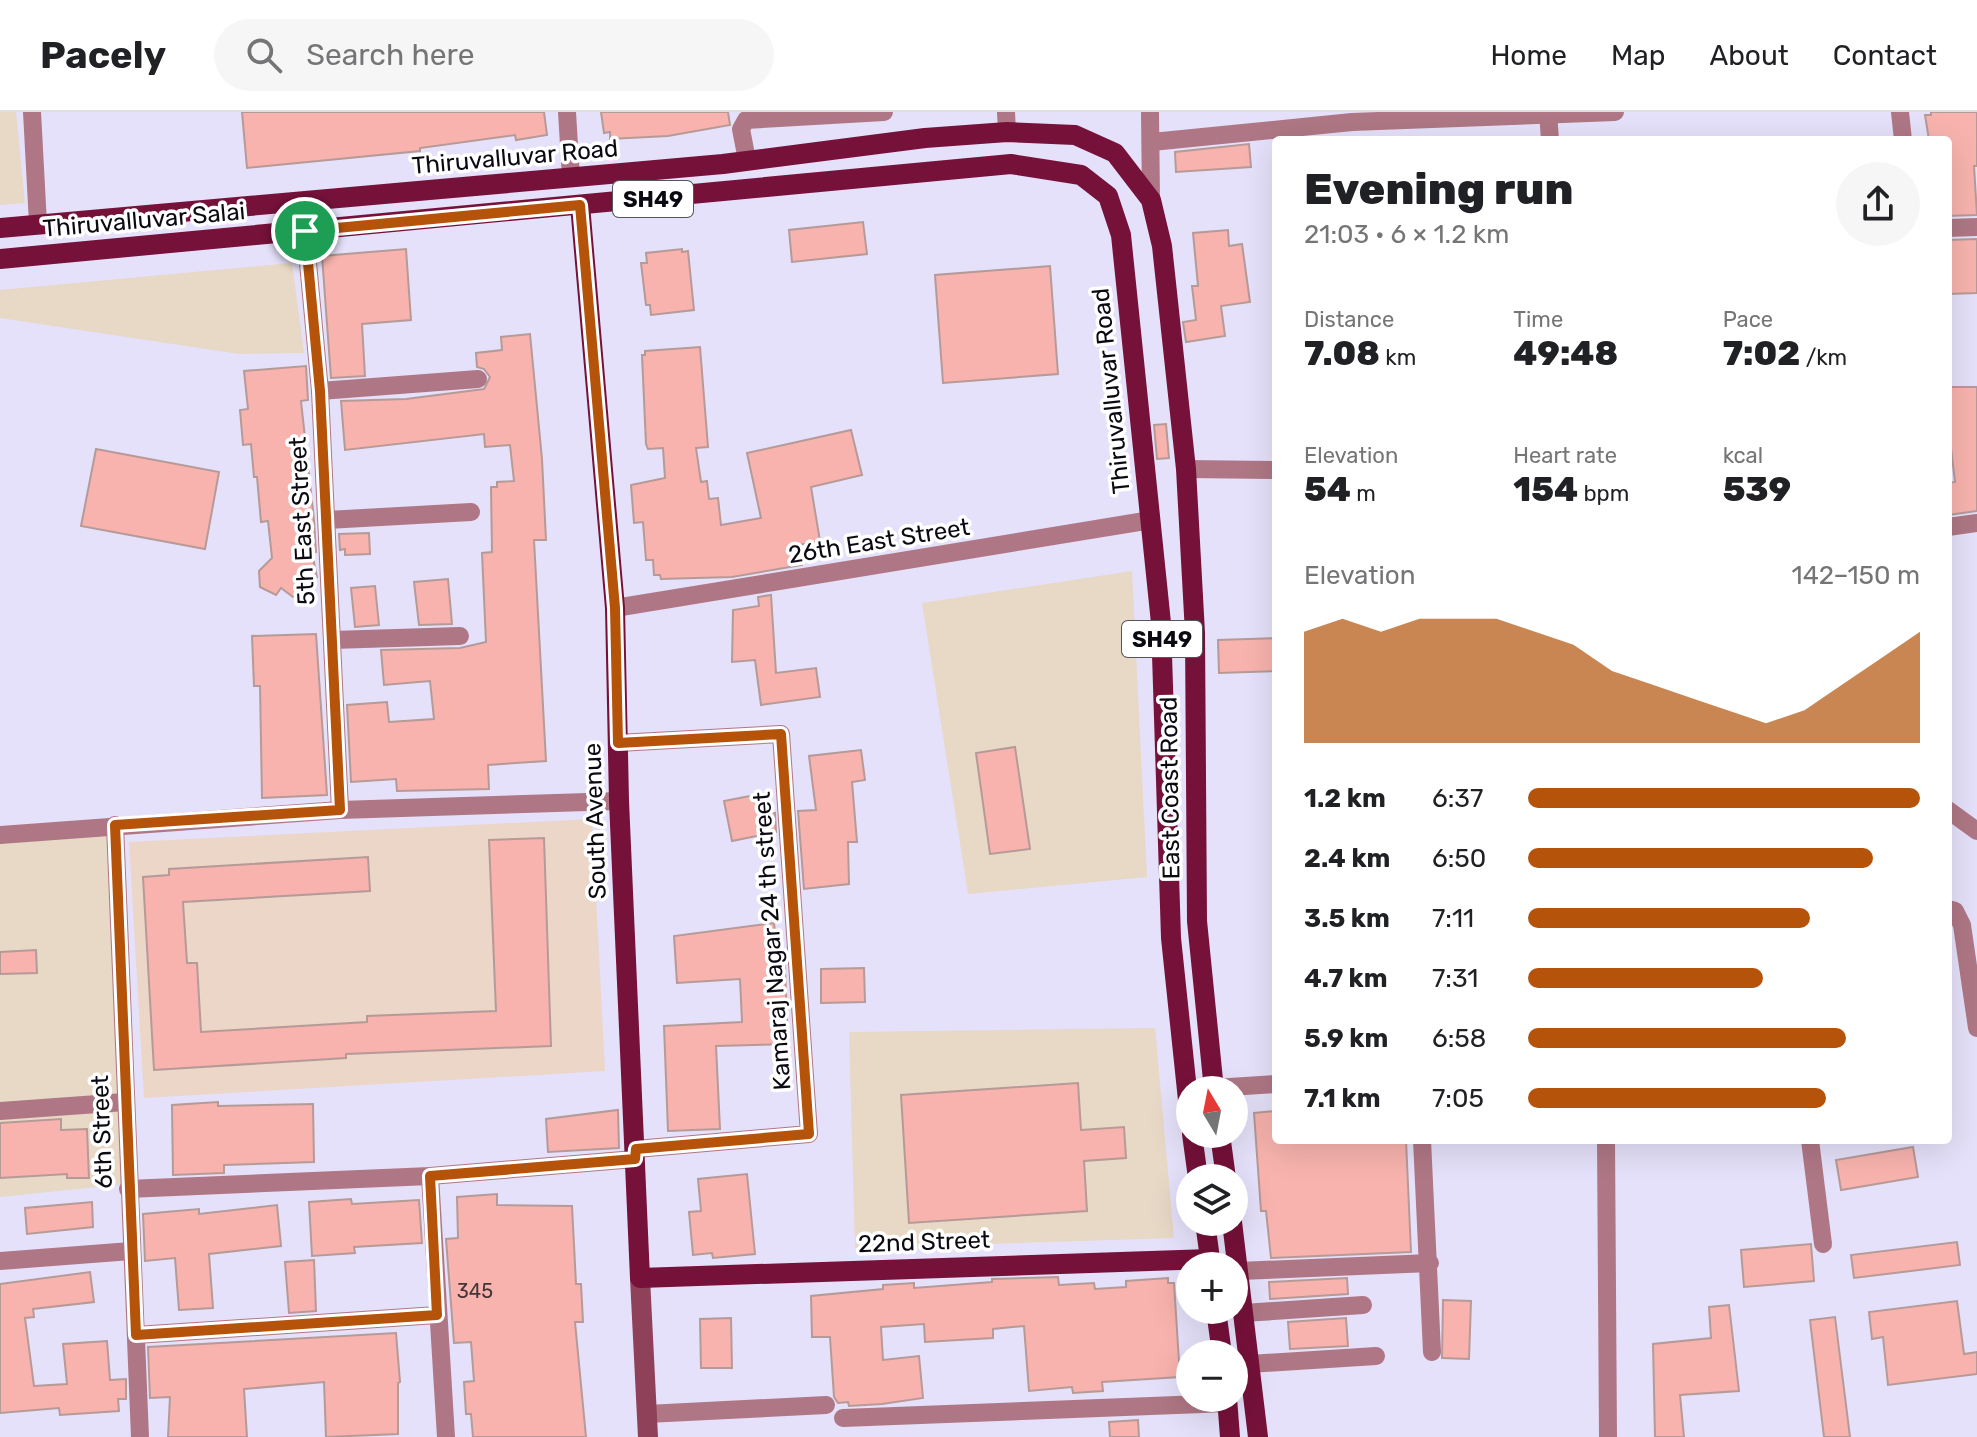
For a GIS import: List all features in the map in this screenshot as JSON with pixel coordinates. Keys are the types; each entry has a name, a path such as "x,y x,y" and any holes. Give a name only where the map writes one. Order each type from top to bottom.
{"main road":[{"name":"Thiruvalluvar Road","path":"0,228 747,160 925,138 1007,122 1075,135 1115,153 1151,200"},
{"name":"Thiruvalluvar Road","path":"580,205 1011,164 1081,175 1108,196 1121,235 1161,623 1171,938 1185,1076"},
{"name":"East Coast Road","path":"1151,200 1162,246 1186,469 1195,633 1197,921 1213,1076"},
{"name":"Thiruvalluvar Salai","path":"0,259 580,205"},
{"name":"South Avenue","path":"580,205 615,608 619,801 648,1437"},
{"name":"22nd Street","path":"640,1278 1176,1263"},
{"path":"1245,1324 1258,1437"},
{"path":"1228,1412 1230,1437"}],"street":[{"path":"32,112 38,224"},
{"path":"567,112 571,178"},
{"path":"747,160 741,129 746,116 884,112"},
{"path":"1150,112 1151,200"},
{"path":"1152,142 1352,122 1615,112"},
{"path":"1900,112 1903,136"},
{"path":"1548,114 1550,136"},
{"path":"1952,228 1977,227"},
{"name":"5th East Street","path":"305,231 320,391 340,810"},
{"path":"320,391 478,379"},
{"path":"1186,469 1272,470"},
{"path":"327,520 471,512"},
{"name":"26th East Street","path":"615,608 1151,520"},
{"path":"1952,526 1977,523"},
{"path":"332,640 460,636"},
{"name":"Kamaraj Nagar 24 th street","path":"618,743 781,734 809,1134 635,1154"},
{"path":"0,835 340,810 619,801"},
{"path":"1952,813 1977,831"},
{"name":"6th Street","path":"115,825 140,1437"},
{"path":"1952,910 1962,925 1977,1028"},
{"path":"1248,1086 1272,1084"},
{"path":"0,1111 125,1102"},
{"path":"1422,1144 1432,1352"},
{"path":"1606,1144 1608,1437"},
{"path":"1810,1144 1823,1244"},
{"path":"128,1189 430,1176 635,1154"},
{"path":"430,1176 446,1437"},
{"path":"0,1261 131,1251"},
{"path":"1248,1271 1430,1263"},
{"path":"1248,1313 1363,1305"},
{"path":"136,1335 437,1315"},
{"path":"1250,1364 1376,1356"},
{"path":"843,1418 1176,1403"},
{"path":"647,1414 826,1405"}],"shaded area":[{"path":"0,112 16,112 25,203 0,205"},
{"path":"292,263 304,353 239,354 0,318 0,290"},
{"path":"1132,571 1147,877 968,894 922,603"},
{"path":"592,819 605,1071 144,1098 129,842"},
{"path":"111,830 126,1184 0,1197 0,841"},
{"path":"1155,1028 1174,1238 855,1248 849,1032"}],"building":[{"path":"242,112 544,112 547,135 516,140 515,135 420,148 420,151 247,168"},
{"path":"601,112 728,112 730,125 668,136 610,139 610,132 604,133"},
{"path":"1931,112 1977,112 1977,166 1974,166 1977,215 1952,216 1952,136 1928,136 1925,115 1931,115"},
{"path":"1249,144 1251,167 1176,172 1175,152"},
{"path":"863,222 867,254 792,262 789,230"},
{"path":"1228,230 1229,246 1242,244 1250,302 1221,306 1225,336 1186,342 1183,322 1196,320 1192,286 1198,286 1193,233"},
{"path":"1977,239 1977,293 1952,294 1952,240"},
{"path":"406,249 411,320 362,324 365,376 331,378 322,256"},
{"path":"682,249 682,252 688,251 694,310 651,315 650,305 646,305 641,263 647,263 646,253"},
{"path":"1050,266 1058,374 943,383 935,275"},
{"path":"530,334 546,540 534,540 546,761 488,765 489,789 397,791 396,779 351,782 347,705 387,702 389,722 434,719 430,681 384,685 381,650 460,648 486,642 482,553 492,552 491,487 497,487 497,482 514,481 510,445 485,447 484,434 345,450 341,401 406,399 484,389 490,377 484,369 477,367 476,353 502,350 501,337"},
{"path":"700,347 708,447 696,448 701,482 707,481 709,499 718,498 721,525 761,518 747,453 851,430 862,475 811,487 820,541 798,545 802,565 732,577 661,579 660,575 654,575 653,560 646,560 643,522 634,523 631,485 665,478 663,448 648,449 646,444 642,355 645,351"},
{"path":"306,366 308,400 301,401 314,520 316,552 312,553 317,577 293,597 281,588 276,595 260,587 259,571 272,558 268,521 261,522 251,444 243,445 240,410 248,409 244,371"},
{"path":"1952,387 1977,387 1977,511 1952,514 1952,482 1955,482"},
{"path":"1166,424 1169,458 1157,459 1154,425"},
{"path":"96,449 219,472 205,549 81,526"},
{"path":"369,533 370,554 345,555 345,549 340,550 339,534"},
{"path":"448,579 452,624 419,625 414,582"},
{"path":"375,586 379,625 355,627 351,588"},
{"path":"771,595 776,673 816,668 820,697 761,705 755,660 732,662 733,610 759,606 758,597"},
{"path":"316,634 327,795 262,798 260,686 254,686 252,636"},
{"path":"1272,638 1272,671 1219,673 1218,640"},
{"path":"1015,747 1030,849 990,854 976,753"},
{"path":"861,750 865,780 852,782 857,842 848,842 849,884 804,889 798,811 816,810 809,756"},
{"path":"765,793 770,814 775,813 776,832 732,841 724,801"},
{"path":"544,838 551,1046 346,1054 346,1058 154,1070 143,877 169,875 169,869 368,857 370,891 183,902 187,963 197,963 201,1032 367,1022 367,1016 496,1011 489,840"},
{"path":"774,923 778,960 784,959 788,1044 716,1046 720,1129 668,1131 664,1026 742,1022 740,979 677,983 674,936"},
{"path":"36,950 37,973 0,974 0,952"},
{"path":"864,968 865,1002 821,1003 821,969"},
{"path":"1078,1083 1081,1130 1124,1127 1126,1158 1084,1161 1087,1211 909,1223 901,1095"},
{"path":"218,1102 218,1106 313,1104 314,1162 224,1165 224,1173 173,1175 172,1105"},
{"path":"618,1110 619,1148 548,1152 546,1119"},
{"path":"1272,1111 1272,1144 1406,1144 1411,1252 1271,1258 1266,1211 1261,1211 1254,1113"},
{"path":"61,1119 61,1130 87,1129 89,1178 67,1178 67,1174 0,1178 0,1123"},
{"path":"1913,1147 1918,1177 1841,1190 1836,1160"},
{"path":"747,1174 755,1254 713,1258 712,1253 693,1255 689,1212 701,1211 698,1179"},
{"path":"497,1194 497,1205 572,1206 576,1284 581,1284 583,1322 575,1322 586,1437 473,1437 471,1414 466,1414 464,1382 474,1381 471,1342 454,1343 446,1239 458,1238 457,1197"},
{"path":"351,1199 352,1204 419,1200 422,1243 354,1247 355,1253 312,1256 309,1202"},
{"path":"92,1202 93,1227 27,1234 25,1208"},
{"path":"277,1205 281,1246 209,1254 213,1308 179,1310 175,1258 145,1261 143,1214 199,1209 199,1214"},
{"path":"1957,1242 1960,1265 1854,1278 1851,1255"},
{"path":"1811,1244 1814,1281 1744,1287 1741,1250"},
{"path":"314,1260 316,1311 289,1313 285,1262"},
{"path":"90,1272 94,1302 33,1309 34,1317 25,1318 34,1386 67,1384 63,1344 107,1341 110,1380 126,1379 126,1399 118,1399 119,1411 60,1415 59,1408 0,1413 0,1284"},
{"path":"1058,1277 1059,1285 1094,1283 1095,1289 1126,1287 1126,1281 1168,1278 1168,1283 1174,1283 1178,1340 1176,1377 1102,1382 1103,1391 1073,1393 1072,1387 1029,1391 1024,1326 993,1329 993,1338 925,1342 924,1324 881,1327 883,1360 919,1356 923,1398 849,1406 848,1402 838,1403 834,1397 830,1337 812,1337 811,1296 883,1289 883,1285 914,1283 914,1288 992,1282 992,1279"},
{"path":"1347,1278 1348,1294 1270,1299 1269,1282"},
{"path":"1443,1300 1471,1301 1469,1359 1442,1358"},
{"path":"1957,1301 1964,1354 1977,1352 1977,1374 1888,1385 1883,1337 1872,1339 1869,1312"},
{"path":"1729,1305 1739,1391 1680,1395 1684,1437 1655,1437 1653,1344 1711,1338 1709,1307"},
{"path":"1835,1317 1850,1437 1824,1437 1810,1320"},
{"path":"731,1318 732,1368 701,1368 700,1319"},
{"path":"1346,1318 1348,1346 1290,1349 1288,1322"},
{"path":"396,1333 400,1382 398,1434 326,1437 324,1382 244,1389 247,1437 168,1437 170,1397 150,1398 148,1347"},
{"path":"1138,1420 1139,1437 1110,1437 1109,1422"}],"route":[{"path":"580,205 615,608 618,743 781,734 809,1134 636,1149 635,1159 430,1176 437,1315 136,1335 115,825 340,810 320,391 305,231 580,205"}]}
